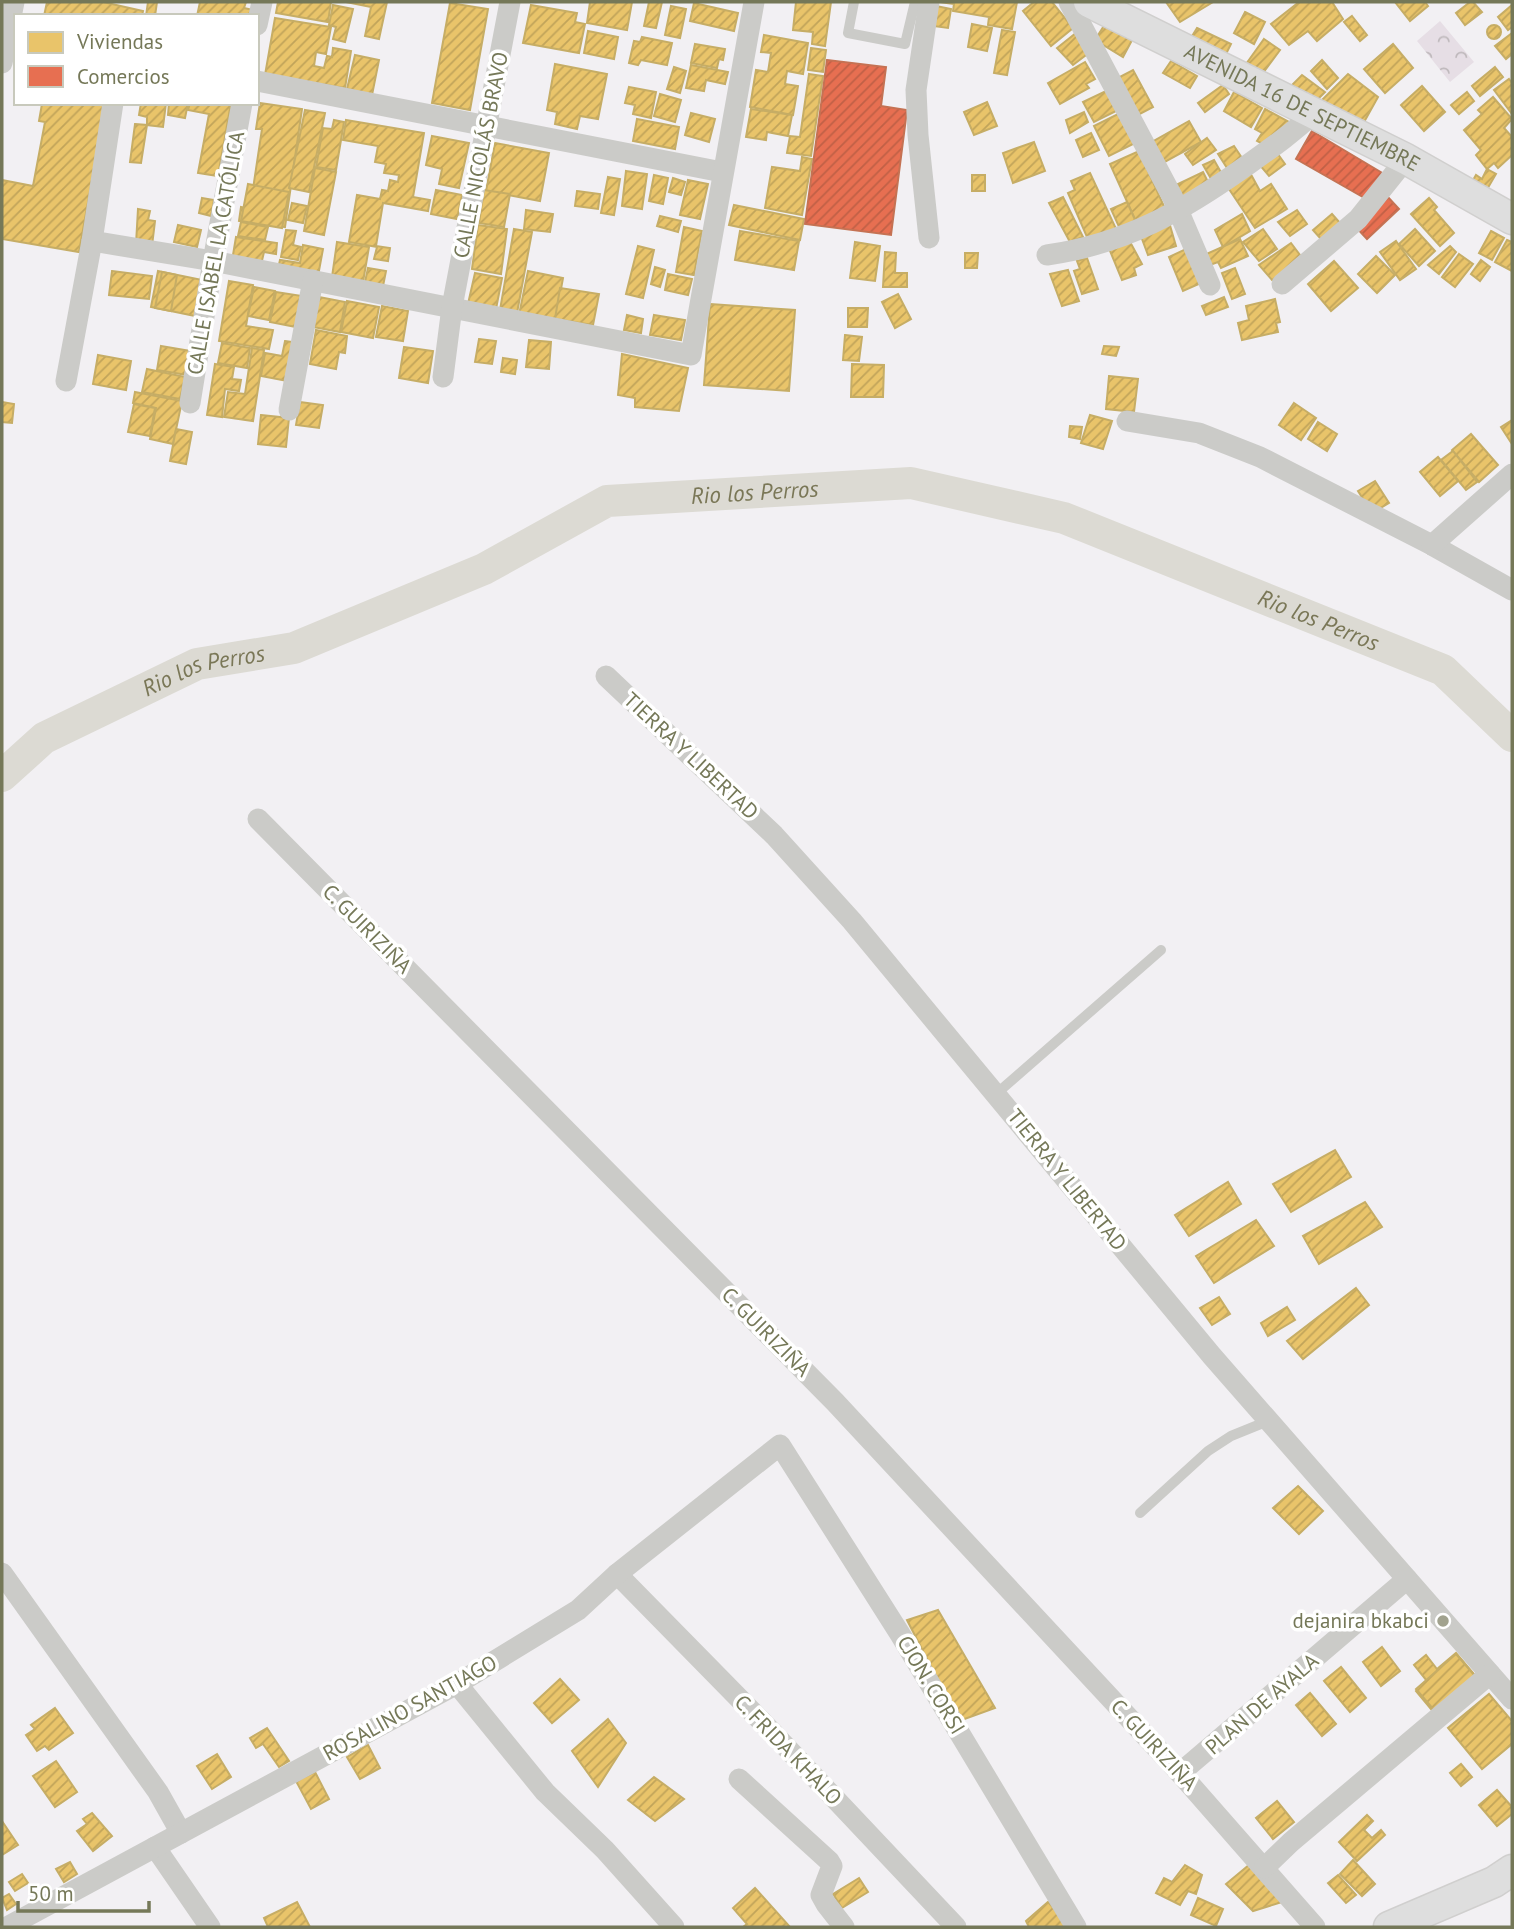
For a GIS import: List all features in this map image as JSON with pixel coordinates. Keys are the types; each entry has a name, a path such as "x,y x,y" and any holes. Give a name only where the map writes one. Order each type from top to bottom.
{"street":[{"path":"8,49 14,2"},
{"name":"CALLE NICOLÁS BRAVO","path":"443,377 452,307 510,2"},
{"path":"92,241 313,280 691,355 754,2"},
{"path":"929,2 916,90 929,238"},
{"path":"1069,2 1178,212 1210,285"},
{"name":"AVENIDA 16 DE SEPTIEMBRE","path":"1089,2 1406,159 1512,219"},
{"path":"259,81 722,173"},
{"path":"66,381 92,241 113,105"},
{"name":"CALLE ISABEL LA CATÓLICA","path":"190,403 242,105"},
{"path":"1047,255 1097,245 1178,212 1294,132 1314,113"},
{"path":"1282,284 1358,219 1406,159"},
{"path":"289,410 313,280"},
{"path":"1127,421 1199,433 1236,447 1432,545 1512,590"},
{"path":"1432,545 1512,474"},
{"name":"TIERRA Y LIBERTAD","path":"606,676 774,835 852,921 1212,1356 1512,1699"},
{"name":"C. GUIRIZIÑA","path":"258,819 835,1402 1180,1773 1315,1927"},
{"name":"ROSALINO SANTIAGO","path":"9,1927 457,1684 578,1610 617,1574 780,1445"},
{"name":"CJON. CORSI","path":"780,1445 900,1634 1076,1927"},
{"path":"2,1573 158,1792 181,1833"},
{"name":"C. FRIDA KHALO","path":"617,1574 772,1732 956,1927"},
{"name":"PLAN DE AYALA","path":"1180,1773 1407,1579"},
{"path":"1260,1864 1301,1833 1490,1674"},
{"path":"457,1684 545,1792 605,1850 674,1927"},
{"path":"739,1780 829,1861 832,1866 821,1895 844,1927"},
{"path":"155,1847 210,1927"},
{"path":"1389,1927 1494,1882 1512,1870"}],"lane":[{"path":"854,2 848,33 905,44 915,2"},
{"path":"996,1094 1161,950"},
{"path":"1140,1513 1208,1451 1231,1436 1268,1421"}],"green space":[{"path":"1440,21 1474,62 1450,82 1417,41"}],"building: Viviendas":[{"path":"47,2 103,2 143,11 142,14 44,14"},
{"path":"148,2 157,2 155,14 146,14"},
{"path":"200,2 246,2 244,8 253,10 252,14 197,14"},
{"path":"278,2 331,2 328,22 276,13"},
{"path":"346,2 387,2 379,39 365,36 371,7"},
{"path":"590,2 632,2 627,30 587,23"},
{"path":"649,2 662,2 656,28 644,26"},
{"path":"796,2 831,2 825,46 812,44 813,32 793,30"},
{"path":"939,2 1017,2 1012,29 988,25 989,17 953,11 954,4"},
{"path":"1034,2 1052,2 1073,28 1051,46 1023,11"},
{"path":"1166,2 1213,2 1180,22"},
{"path":"1299,2 1332,2 1343,19 1317,41 1308,31 1289,45 1271,24"},
{"path":"1395,2 1425,2 1428,6 1410,21"},
{"path":"1470,2 1482,12 1465,25 1456,13"},
{"path":"450,3 488,9 470,110 432,103"},
{"path":"694,3 738,13 734,31 690,21"},
{"path":"333,5 353,9 345,42 333,39 336,27 329,25"},
{"path":"531,5 577,13 575,22 585,24 579,53 523,43"},
{"path":"1512,5 1512,27 1508,30 1498,17"},
{"path":"671,6 686,9 680,38 665,35"},
{"path":"936,6 951,9 948,28 933,26"},
{"path":"1245,12 1265,22 1254,44 1234,33"},
{"path":"1352,16 1367,35 1360,41 1344,22"},
{"path":"275,18 331,27 326,54 316,52 314,66 324,68 327,56 332,57 333,48 351,51 345,88 265,75"},
{"path":"972,24 992,28 987,51 968,47"},
{"path":"1105,24 1132,40 1123,57 1095,40"},
{"path":"1494,25 1499,27 1499,37 1494,39 1489,37 1487,32 1489,27"},
{"path":"1197,28 1231,44 1224,58 1189,41"},
{"path":"1002,30 1015,32 1007,75 994,73"},
{"path":"588,31 618,37 614,59 584,53"},
{"path":"1076,33 1090,52 1073,65 1057,48"},
{"path":"1512,33 1512,54 1506,59 1495,46"},
{"path":"764,35 808,43 803,74 787,71 785,84 798,86 793,115 750,107 756,70 768,72 771,53 761,52"},
{"path":"642,37 672,43 667,65 641,60 638,65 629,63 634,41 640,42"},
{"path":"1264,39 1280,50 1260,77 1246,64"},
{"path":"695,44 725,49 723,60 719,59 717,68 691,63"},
{"path":"1393,44 1413,68 1385,93 1364,69"},
{"path":"811,48 826,50 823,72 808,70"},
{"path":"355,55 379,60 372,95 347,89"},
{"path":"1322,60 1338,78 1327,89 1311,71"},
{"path":"1171,61 1197,76 1190,88 1163,73"},
{"path":"1085,62 1095,79 1086,84 1089,88 1060,104 1048,83"},
{"path":"555,64 607,74 598,119 580,116 577,129 555,124 557,112 547,110"},
{"path":"691,65 728,72 725,84 706,80 704,91 686,88"},
{"path":"674,67 686,71 680,93 667,89"},
{"path":"1495,67 1503,77 1480,96 1472,86"},
{"path":"1133,70 1153,107 1136,116 1116,79"},
{"path":"809,74 823,76 811,156 787,153 790,136 800,137"},
{"path":"1348,74 1378,97 1363,124 1320,102"},
{"path":"1302,75 1325,92 1316,101 1292,85"},
{"path":"1509,79 1512,83 1512,114 1494,90"},
{"path":"1223,85 1229,94 1205,112 1198,103"},
{"path":"1422,86 1445,112 1424,131 1401,105"},
{"path":"629,87 656,92 651,118 633,114 635,105 625,103"},
{"path":"1108,90 1118,110 1094,122 1083,102"},
{"path":"1234,92 1262,108 1251,127 1224,111"},
{"path":"1467,92 1474,101 1459,114 1451,105"},
{"path":"660,94 681,100 675,122 654,116"},
{"path":"1493,97 1512,119 1504,128 1512,137 1512,155 1498,168 1494,163 1487,169 1476,155 1481,150 1464,130 1482,114 1478,110"},
{"path":"987,102 997,126 974,135 964,112"},
{"path":"260,103 302,109 285,227 271,225 272,217 266,216 265,225 239,221 241,207 250,209 262,129 256,129"},
{"path":"42,105 106,105 79,252 2,239 2,180 33,186 45,122 39,121"},
{"path":"141,105 166,105 163,127 147,125 147,117 139,115"},
{"path":"169,105 188,105 185,118 168,115"},
{"path":"189,105 231,105 218,176 198,173 209,114 188,110"},
{"path":"751,109 792,115 788,136 767,132 766,140 746,137"},
{"path":"1265,109 1291,123 1270,148 1257,141 1262,133 1255,129"},
{"path":"305,110 325,113 309,192 289,188"},
{"path":"1084,112 1088,122 1070,133 1066,120"},
{"path":"1122,112 1137,142 1109,156 1094,126"},
{"path":"691,113 715,119 709,142 685,135"},
{"path":"637,119 679,127 675,149 633,141"},
{"path":"334,120 344,122 336,170 316,167 323,128 332,129"},
{"path":"346,120 424,133 413,197 430,200 428,211 383,203 376,246 390,248 388,261 374,259 377,247 349,242 357,195 380,199 382,190 388,191 390,180 398,182 399,175 384,173 386,164 375,162 378,146 343,140"},
{"path":"1189,121 1201,142 1163,163 1152,142"},
{"path":"135,124 147,125 141,163 130,162"},
{"path":"1091,133 1099,150 1083,157 1076,140"},
{"path":"432,136 469,143 459,188 439,184 442,169 426,165"},
{"path":"1207,138 1216,150 1193,165 1185,154"},
{"path":"1034,142 1045,171 1013,183 1003,153"},
{"path":"495,143 549,153 540,201 486,191"},
{"path":"1234,146 1244,161 1229,171 1218,154"},
{"path":"1275,150 1285,164 1269,176 1259,164"},
{"path":"1139,151 1167,213 1138,226 1110,164"},
{"path":"802,157 812,159 802,215 765,208 772,167 800,171"},
{"path":"1214,160 1223,176 1213,182 1203,165"},
{"path":"315,168 336,172 324,235 304,231"},
{"path":"1248,169 1260,191 1271,184 1287,209 1255,228 1225,183"},
{"path":"1487,169 1496,174 1486,191 1472,182 1476,175 1482,179"},
{"path":"626,171 647,174 642,209 622,206"},
{"path":"1203,172 1209,184 1183,197 1176,185"},
{"path":"1090,173 1117,231 1090,244 1068,193 1075,190 1071,181"},
{"path":"654,175 668,178 663,204 649,201"},
{"path":"972,175 985,175 985,191 972,191"},
{"path":"608,177 620,179 614,215 601,213"},
{"path":"673,178 685,182 681,195 669,192"},
{"path":"688,180 708,184 700,219 680,215"},
{"path":"248,184 289,192 282,228 241,221"},
{"path":"436,190 462,195 457,219 431,214"},
{"path":"484,190 510,194 504,227 479,223"},
{"path":"577,191 600,194 598,209 575,206"},
{"path":"1063,197 1083,237 1070,242 1049,203"},
{"path":"202,198 214,200 211,216 199,213"},
{"path":"1429,198 1437,207 1434,210 1454,233 1440,246 1411,214"},
{"path":"1127,202 1136,222 1120,229 1111,209"},
{"path":"292,203 307,206 303,223 288,220"},
{"path":"734,205 804,219 800,240 729,225"},
{"path":"138,209 150,211 148,220 155,221 152,246 136,244"},
{"path":"526,210 553,214 550,232 524,229"},
{"path":"1297,210 1307,224 1290,236 1278,222"},
{"path":"1242,214 1250,231 1223,247 1215,230"},
{"path":"1332,214 1340,223 1321,239 1313,230"},
{"path":"660,216 681,221 678,232 657,226"},
{"path":"241,222 268,227 265,240 238,236"},
{"path":"1169,222 1176,246 1148,255 1139,231"},
{"path":"178,225 201,230 197,247 174,242"},
{"path":"478,225 507,229 501,274 472,269"},
{"path":"684,227 702,231 694,275 676,272"},
{"path":"514,229 532,232 517,313 500,310"},
{"path":"1263,229 1277,249 1259,261 1243,242"},
{"path":"1415,229 1435,251 1419,266 1399,244"},
{"path":"286,230 296,231 293,245 301,247 298,260 281,257"},
{"path":"740,231 799,241 794,270 735,260"},
{"path":"1491,231 1504,238 1492,260 1479,253"},
{"path":"236,237 277,243 276,254 264,252 261,265 232,261"},
{"path":"1240,239 1248,256 1221,268 1218,262 1207,266 1202,256"},
{"path":"1129,240 1142,264 1134,268 1136,275 1122,280 1108,246"},
{"path":"1507,240 1512,242 1512,271 1495,262"},
{"path":"1396,241 1416,269 1400,280 1380,252"},
{"path":"337,242 369,247 363,282 332,277"},
{"path":"855,242 880,246 875,281 850,278"},
{"path":"1291,243 1303,259 1272,280 1259,265"},
{"path":"303,245 323,249 318,276 278,269 280,260 300,263"},
{"path":"638,246 654,250 643,298 626,294"},
{"path":"1450,246 1456,252 1439,274 1428,265"},
{"path":"1186,249 1201,283 1183,291 1169,257"},
{"path":"885,252 896,253 895,273 907,273 907,287 883,287"},
{"path":"965,253 978,253 977,268 965,268"},
{"path":"1459,254 1473,264 1455,287 1442,277"},
{"path":"1376,256 1395,275 1377,293 1358,274"},
{"path":"1087,258 1098,289 1082,294 1074,271 1080,269 1077,261"},
{"path":"1481,260 1490,267 1480,281 1471,274"},
{"path":"1334,261 1358,288 1331,311 1308,284"},
{"path":"655,267 665,270 660,287 651,284"},
{"path":"368,268 386,271 383,286 365,282"},
{"path":"1235,268 1245,294 1232,299 1222,273"},
{"path":"1068,270 1079,301 1062,306 1050,274"},
{"path":"112,271 152,276 149,299 109,295"},
{"path":"158,271 207,281 200,317 151,307"},
{"path":"528,271 563,278 555,322 519,315"},
{"path":"162,272 177,275 171,311 155,308"},
{"path":"475,273 502,278 496,309 468,304"},
{"path":"668,274 692,279 688,295 665,290"},
{"path":"229,281 253,285 246,326 273,330 269,349 219,341"},
{"path":"254,287 275,291 269,320 248,316"},
{"path":"560,288 599,294 593,325 555,319"},
{"path":"276,292 302,296 296,327 270,322"},
{"path":"898,294 911,319 895,328 882,302"},
{"path":"319,297 345,302 340,332 313,327"},
{"path":"1224,297 1228,307 1206,315 1202,306"},
{"path":"1275,299 1280,322 1276,323 1278,332 1242,340 1238,323 1249,320 1246,306"},
{"path":"347,301 379,307 373,338 341,332"},
{"path":"710,304 795,310 789,391 704,385"},
{"path":"382,306 408,311 403,341 376,337"},
{"path":"848,308 868,308 867,327 848,327"},
{"path":"627,315 643,319 641,333 624,330"},
{"path":"654,315 685,320 681,340 650,335"},
{"path":"316,330 347,336 345,353 339,352 336,369 310,364"},
{"path":"845,335 862,337 859,361 843,360"},
{"path":"479,339 496,341 492,364 475,362"},
{"path":"529,340 551,342 549,369 526,367"},
{"path":"285,341 300,343 293,382 261,376 265,353 282,356"},
{"path":"222,343 250,348 247,368 218,363"},
{"path":"161,346 191,351 187,375 157,370"},
{"path":"1104,346 1119,347 1116,356 1102,354"},
{"path":"404,347 433,351 428,383 399,378"},
{"path":"252,348 264,350 253,421 224,417 228,392 245,394"},
{"path":"622,354 688,368 679,411 635,407 635,398 618,395"},
{"path":"98,355 131,361 126,390 93,384"},
{"path":"503,358 517,360 515,374 501,372"},
{"path":"215,364 234,367 232,379 241,380 239,391 225,389 222,417 207,415"},
{"path":"852,364 884,365 883,397 851,397"},
{"path":"147,369 185,377 180,399 142,392"},
{"path":"1109,376 1138,379 1134,412 1106,409"},
{"path":"135,392 182,401 173,444 150,439 156,408 133,403"},
{"path":"2,402 14,404 12,423 2,422"},
{"path":"300,402 323,405 319,428 296,425"},
{"path":"1294,403 1316,418 1301,440 1279,425"},
{"path":"134,404 155,408 150,436 128,432"},
{"path":"261,415 289,418 286,447 258,444"},
{"path":"1090,415 1112,421 1103,449 1081,443"},
{"path":"1512,420 1512,444 1501,427"},
{"path":"1318,422 1337,434 1327,451 1308,439"},
{"path":"1070,426 1082,427 1080,439 1069,437"},
{"path":"176,429 192,432 186,464 170,461"},
{"path":"1471,434 1498,465 1479,482 1452,450"},
{"path":"1453,451 1477,482 1466,490 1441,460"},
{"path":"1438,457 1458,481 1440,496 1420,472"},
{"path":"1375,481 1389,503 1372,513 1358,491"},
{"path":"1335,1150 1351,1177 1291,1212 1273,1184"},
{"path":"1228,1182 1241,1204 1189,1236 1175,1215"},
{"path":"1365,1202 1382,1227 1319,1264 1303,1236"},
{"path":"1256,1220 1274,1246 1214,1283 1196,1256"},
{"path":"1356,1288 1369,1305 1303,1359 1287,1341"},
{"path":"1219,1297 1230,1314 1212,1325 1200,1308"},
{"path":"1287,1307 1295,1320 1268,1336 1261,1323"},
{"path":"1298,1486 1323,1511 1299,1534 1273,1508"},
{"path":"938,1610 995,1708 959,1721 907,1620"},
{"path":"1382,1647 1400,1671 1381,1686 1363,1662"},
{"path":"1456,1653 1478,1679 1436,1715 1416,1691 1427,1681 1414,1665 1426,1655 1437,1669"},
{"path":"1456,1654 1475,1676 1434,1710 1416,1689"},
{"path":"1341,1667 1366,1698 1350,1712 1324,1681"},
{"path":"560,1679 579,1700 552,1723 534,1703"},
{"path":"1310,1693 1336,1724 1322,1736 1296,1705"},
{"path":"1489,1694 1512,1721 1512,1744 1482,1769 1448,1728"},
{"path":"55,1708 73,1733 49,1750 45,1746 37,1751 26,1735 35,1729 31,1725"},
{"path":"608,1719 626,1743 598,1787 572,1751"},
{"path":"267,1728 289,1761 279,1767 263,1744 256,1748 250,1738"},
{"path":"368,1745 380,1768 360,1779 347,1757"},
{"path":"217,1754 231,1777 212,1789 197,1766"},
{"path":"56,1761 77,1792 55,1807 33,1776"},
{"path":"1461,1764 1472,1777 1461,1786 1450,1773"},
{"path":"315,1772 329,1799 311,1809 296,1781"},
{"path":"654,1777 684,1799 655,1821 628,1800"},
{"path":"1497,1790 1512,1807 1512,1814 1497,1826 1479,1805"},
{"path":"1277,1801 1294,1822 1273,1839 1256,1818"},
{"path":"92,1813 112,1836 93,1851 77,1831 87,1824 83,1819"},
{"path":"1367,1815 1373,1821 1364,1830 1372,1838 1381,1830 1385,1835 1357,1861 1339,1842"},
{"path":"2,1821 18,1845 2,1855"},
{"path":"1353,1860 1375,1884 1362,1896 1340,1874"},
{"path":"70,1862 77,1874 64,1882 56,1869"},
{"path":"1185,1865 1202,1875 1196,1894 1188,1891 1180,1905 1156,1893 1164,1878 1172,1882"},
{"path":"1249,1865 1282,1902 1253,1911 1226,1884"},
{"path":"22,1874 28,1883 15,1891 9,1882"},
{"path":"1338,1875 1356,1895 1346,1903 1328,1883"},
{"path":"859,1878 868,1892 842,1908 833,1894"},
{"path":"755,1888 790,1927 743,1927 747,1924 733,1908"},
{"path":"9,1894 16,1904 7,1910 2,1898"},
{"path":"1198,1898 1223,1909 1216,1926 1191,1915"},
{"path":"297,1902 310,1927 268,1927 264,1918"},
{"path":"1048,1902 1071,1927 1029,1927 1026,1921"}],"building: Comercios":[{"path":"827,60 886,67 881,106 907,110 891,235 805,224"},
{"path":"1312,131 1384,174 1368,200 1296,159"},
{"path":"1386,195 1399,209 1367,239 1354,225"}],"waterway":[{"name":"Rio los Perros","path":"2,776 44,738 197,664 294,648 484,569 607,501 911,483 1064,518 1443,670 1512,736"}],"place":[{"name":"dejanira bkabci","path":"1443,1621"}]}
